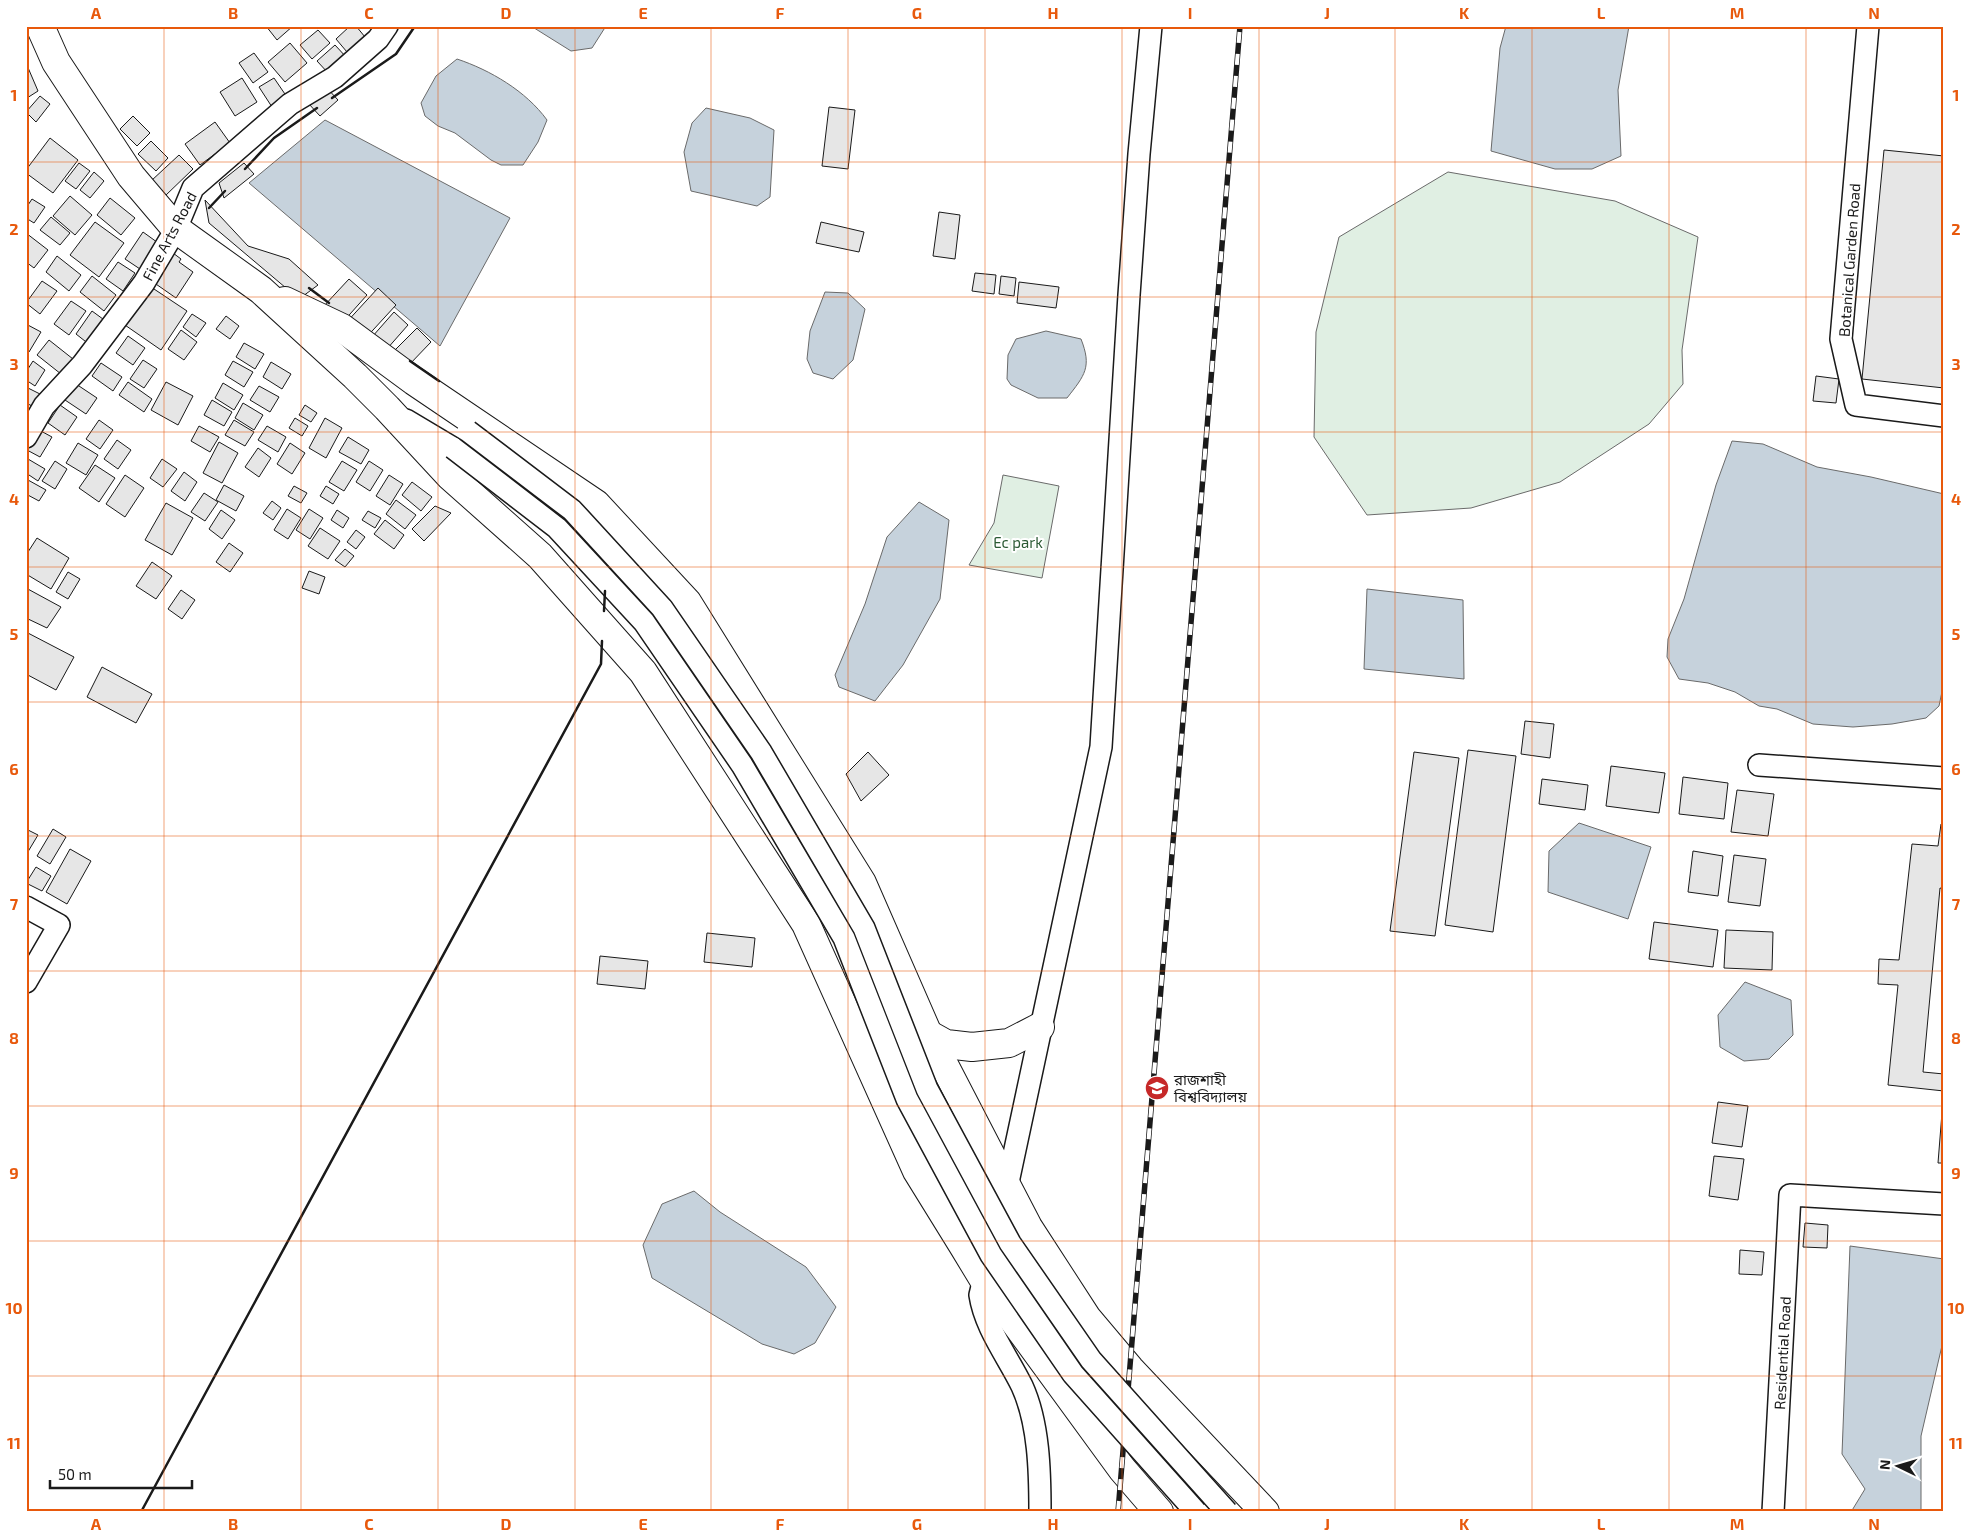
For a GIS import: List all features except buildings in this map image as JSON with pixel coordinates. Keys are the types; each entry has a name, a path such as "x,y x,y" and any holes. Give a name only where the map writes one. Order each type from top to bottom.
{"main road":[{"path":"40,26 56,62 131,176 176,229 261,290 387,408 450,476 540,556 644,672 806,924 917,1171 984,1280 1122,1469 1159,1512"},
{"path":"261,290 342,328 414,381 596,504 687,602 862,883 928,1034 1028,1227 1087,1318 1130,1368 1265,1512"},
{"path":"928,1034 946,1044 972,1047 1009,1044 1040,1027"}],"street":[{"name":"Fine Arts Road","path":"26,436 44,406 82,365 144,283 176,229 193,188 290,104 335,76 378,40 387,26"},
{"path":"1040,1512 1040,1475 1033,1422 1023,1389 982,1310 980,1295 1007,1187 1101,747 1129,295 1151,26"},
{"name":"Botanical Garden Road","path":"1868,26 1841,339 1856,405 1944,416"},
{"path":"414,381 468,431 572,510 662,608 762,752 864,928 928,1089 1010,1244 1091,1360 1227,1512"},
{"path":"387,408 453,448 557,528 644,622 742,765 844,938 907,1099 990,1256 1073,1374 1196,1512"},
{"path":"1759,764 1944,778"},
{"path":"26,907 59,925 26,982"},
{"name":"Residential Road","path":"1773,1512 1790,1195 1944,1204"}],"green space":[{"path":"1448,172 1615,201 1698,237 1682,350 1683,384 1649,424 1560,482 1471,508 1367,515 1314,437 1316,332 1339,237"},
{"name":"Ec park","path":"1003,475 1059,486 1042,578 969,565 994,523"}],"shaded area":[{"path":"531,26 606,26 592,48 571,51"},
{"path":"1506,26 1629,26 1618,90 1621,156 1592,169 1555,169 1491,151 1500,48"},
{"path":"457,59 494,75 518,91 547,120 538,142 523,165 501,165 491,160 455,133 438,126 425,116 421,103 436,76"},
{"path":"706,108 750,118 774,130 770,197 757,206 691,191 684,152 692,123"},
{"path":"325,120 510,218 440,346 249,183"},
{"path":"825,292 848,293 865,309 853,360 833,379 813,373 807,359 810,331"},
{"path":"1046,331 1081,339 1086,357 1085,370 1067,398 1038,398 1011,385 1007,379 1008,355 1016,339"},
{"path":"1732,441 1763,444 1817,467 1944,494 1944,682 1939,706 1926,718 1892,724 1853,727 1813,724 1777,709 1759,706 1735,692 1708,683 1679,679 1667,657 1668,639 1684,599 1716,485"},
{"path":"919,502 949,520 940,599 903,665 875,701 839,687 835,675 865,604 887,537"},
{"path":"1367,589 1463,600 1464,679 1364,669"},
{"path":"1579,823 1651,847 1628,919 1548,892 1549,851"},
{"path":"1745,982 1791,1000 1793,1035 1769,1059 1744,1061 1720,1047 1718,1015"},
{"path":"694,1191 720,1212 806,1267 836,1307 815,1343 794,1354 762,1344 652,1278 643,1245 662,1204"},
{"path":"1850,1246 1944,1259 1944,1337 1921,1436 1921,1512 1851,1512 1865,1489 1842,1454"}],"railway":[{"path":"1118,1512 1240,26"}],"wall":[{"path":"332,98 396,54 415,26"},
{"path":"245,169 274,138 317,108"},
{"path":"209,208 225,191"},
{"path":"309,288 329,303"},
{"path":"410,361 439,381"},
{"path":"604,611 605,591"},
{"path":"141,1512 601,664 602,641"}],"place":[{"name":"রাজশাহী বিশ্ববিদ্যালয়","path":"1157,1088"}]}
